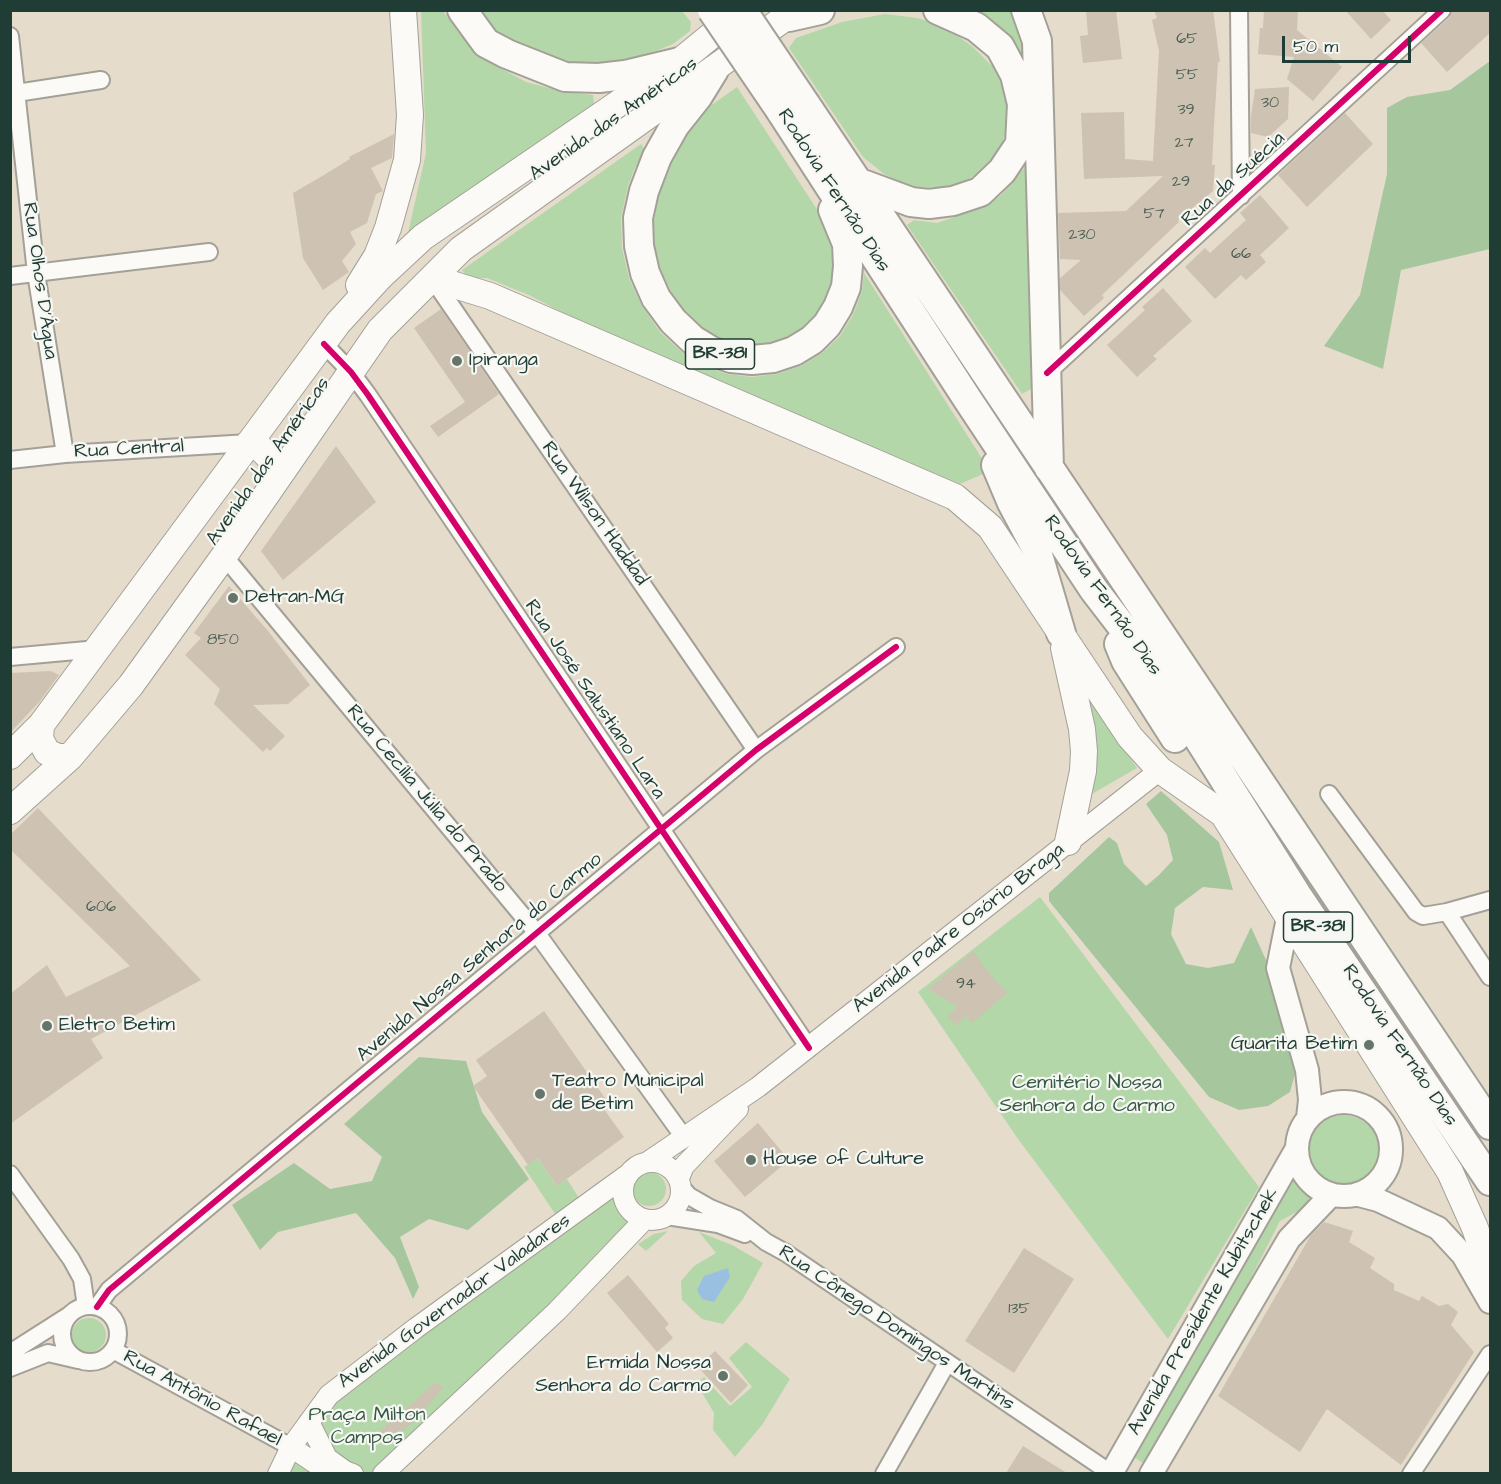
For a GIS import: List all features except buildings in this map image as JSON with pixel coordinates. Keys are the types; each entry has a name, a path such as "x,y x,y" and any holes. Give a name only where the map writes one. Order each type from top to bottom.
{"highway":[{"path":"462,10 486,43 507,54 565,77 599,78 625,75 679,62"},
{"name":"Rodovia Fernão Dias","path":"712,10 792,112 857,182 1491,1125"},
{"name":"Rodovia Fernão Dias","path":"742,10 792,112 968,400 1094,590 1154,668 1297,895 1491,1181"},
{"path":"792,14 820,10"},
{"path":"857,182 910,202 929,204 953,201 980,192 1002,171 1020,144 1022,104 1015,75 1000,47 976,27 938,10"},
{"path":"1026,10 1037,41 1049,468"},
{"name":"BR-381","path":"714,70 698,96 675,125 657,157 644,191 638,218 639,246 645,273 656,298 673,321 693,340 711,351 731,358 752,360 773,358 812,340 827,325 846,287 849,266 847,244 792,112"},
{"path":"968,400 1012,503 1036,548 1061,633"},
{"path":"1094,590 1126,661 1222,814"}],"main road":[{"path":"331,333 377,256 395,206 407,160 410,115 403,10"},
{"name":"Avenida das Américas","path":"10,756 42,725 331,333 380,277 423,237 679,62 742,10"},
{"name":"Avenida das Américas","path":"10,811 70,757 131,685 224,556 380,330 461,249 792,14"},
{"path":"432,278 490,296 955,496 990,527 1130,737 1160,770 1222,814 1450,1172 1491,1270"},
{"path":"249,443 261,449 270,458 275,468 274,483"},
{"path":"1061,633 1082,729 1084,751 1083,771 1068,842"},
{"path":"42,725 40,739 47,752 57,757 70,757"},
{"path":"1288,918 1278,968 1307,1070 1310,1100 1308,1119"},
{"path":"1351,1102 1366,1107 1388,1130 1391,1146 1390,1161 1384,1176 1373,1187 1359,1195 1346,1197 1331,1195 1317,1189 1306,1178 1299,1165 1296,1150 1299,1135 1308,1119 1320,1108 1335,1103 1351,1102"},
{"name":"Avenida Presidente Kubitschek","path":"1112,1473 1296,1150"},
{"name":"Avenida Presidente Kubitschek","path":"1151,1473 1289,1239 1331,1195"},
{"path":"1359,1195 1378,1200 1438,1228 1463,1255 1491,1302"}],"street":[{"path":"1239,10 1241,196"},
{"name":"Rua da Suécia","path":"1047,373 1442,10"},
{"name":"Rua Olhos D'Água","path":"10,36 14,93 36,273 65,454"},
{"path":"14,93 101,80"},
{"path":"10,276 209,252"},
{"name":"Rua Wilson Haddad","path":"432,278 756,750"},
{"name":"Rua José Salustiano Lara","path":"331,333 351,372 809,1048"},
{"name":"Rua Central","path":"10,460 65,454 249,443"},
{"name":"Rua Cecília Júlia do Prado","path":"224,556 536,932 683,1136"},
{"name":"Avenida Nossa Senhora do Carmo","path":"92,1307 109,1290 756,750 896,646"},
{"path":"10,657 98,649"},
{"name":"Avenida Padre Osório Braga","path":"649,1161 758,1087 809,1048 1160,770"},
{"path":"1329,794 1416,912 1423,916 1491,900"},
{"path":"1447,912 1491,977"},
{"name":"Avenida Padre Osório Braga","path":"680,1182 684,1166 758,1087"},
{"path":"667,1216 678,1203 680,1182 664,1164 649,1161 633,1169 627,1175 623,1190 624,1198 631,1211 645,1219 653,1220 667,1216 718,1224 766,1242"},
{"path":"10,1174 18,1198 71,1259 82,1279 92,1307"},
{"name":"Avenida Governador Valadares","path":"278,1473 291,1447 329,1395 337,1388 627,1175"},
{"name":"Rua Cônego Domingos Martins","path":"680,1182 689,1196 737,1219 766,1242 1112,1473"},
{"path":"383,1473 557,1311 645,1219"},
{"path":"10,1353 77,1309 92,1307 108,1313 116,1325 117,1340 113,1350 96,1362 48,1353 10,1368"},
{"path":"69,1315 64,1323 62,1340 65,1349 79,1360"},
{"name":"Rua Antônio Rafael","path":"113,1350 291,1447"},
{"path":"1411,1473 1491,1354"},
{"path":"884,1473 947,1363"},
{"path":"309,1422 327,1458 345,1471 353,1473"},
{"path":"291,1447 331,1473"}],"green space":[{"path":"421,11 443,11 471,47 491,63 526,82 564,92 593,95 594,104 408,233 426,153"},
{"path":"477,11 682,11 691,22 690,31 673,44 639,58 608,65 560,62 513,43 493,30"},
{"path":"970,11 1017,11 1028,47 1036,151 1031,389 1022,394 907,225 914,220 937,223 984,207 1001,195 1026,166 1031,138"},
{"path":"885,14 917,18 944,26 973,47 996,70 1011,110 1007,129 1000,149 986,168 964,182 939,188 907,186 884,174 863,157 789,48 796,38 842,22"},
{"path":"1490,61 1490,249 1401,270 1383,369 1324,346 1360,295 1387,174 1387,108 1407,97 1450,90"},
{"path":"737,87 820,214 831,247 833,265 831,283 824,300 815,315 802,328 770,343 752,345 734,343 718,337 702,327 684,310 670,290 660,268 654,244 654,220 659,195 671,163 688,133 709,107"},
{"path":"641,144 645,150 628,186 621,217 622,248 629,278 642,306 660,332 683,353 703,366 727,374 752,377 777,374 801,366 822,353 840,336 853,315 862,291 864,273 990,471 960,484 582,323 529,295 487,278 468,278 462,270"},
{"path":"1083,690 1137,768 1085,798"},
{"path":"1161,791 1219,842 1233,890 1203,887 1175,908 1171,934 1186,964 1208,968 1234,963 1251,927 1271,971 1296,1070 1290,1092 1268,1106 1239,1110 1209,1097 1049,901 1049,893 1109,837 1117,843 1124,864 1146,886 1159,875 1173,860 1167,835 1146,804"},
{"name":"Cemitério Nossa Senhora do Carmo","path":"1040,897 1259,1187 1168,1339 1018,1139 918,992"},
{"path":"419,1057 466,1061 482,1112 529,1179 468,1230 429,1219 400,1237 419,1287 413,1299 395,1258 356,1213 278,1232 260,1250 232,1205 294,1163 330,1189 372,1181 382,1157 344,1124"},
{"path":"1343,1115 1358,1118 1370,1126 1378,1138 1381,1153 1378,1168 1370,1180 1358,1188 1343,1191 1328,1188 1316,1180 1308,1168 1305,1153 1308,1138 1316,1126 1328,1118"},
{"path":"538,1158 556,1185 567,1179 579,1198 555,1214 524,1167"},
{"path":"1288,1170 1300,1189 1315,1202 1280,1221 1230,1319 1146,1465 1120,1448"},
{"path":"649,1172 661,1177 666,1189 661,1201 649,1206 637,1201 632,1189 637,1177"},
{"name":"Praça Milton Campos","path":"617,1189 617,1203 626,1218 634,1224 379,1474 346,1470 318,1430 324,1405"},
{"path":"668,1231 646,1251 638,1244 654,1234"},
{"path":"699,1232 732,1245 763,1263 743,1299 723,1324 702,1319 682,1300 681,1281 694,1266 716,1253"},
{"path":"89,1318 101,1323 106,1335 101,1347 89,1352 77,1347 72,1335 77,1323"},
{"path":"746,1342 790,1379 762,1425 735,1457 713,1430 714,1413 697,1384 704,1377 730,1406 752,1387 729,1358"},
{"path":"294,1457 315,1474 289,1474"}],"water":[{"path":"728,1268 730,1277 714,1302 702,1299 697,1290 704,1276"}],"cycle path":[{"path":"1047,373 1442,10"},
{"path":"324,344 351,372 368,395 809,1048"},
{"path":"97,1307 109,1290 756,750 896,647"}],"place":[{"name":"Ipiranga","path":"457,361"},
{"name":"Detran-MG","path":"233,598"},
{"name":"Eletro Betim","path":"47,1026"},
{"name":"Guarita Betim","path":"1369,1045"},
{"name":"Teatro Municipal de Betim","path":"540,1094"},
{"name":"House of Culture","path":"751,1160"},
{"name":"Ermida Nossa Senhora do Carmo","path":"723,1376"}]}
